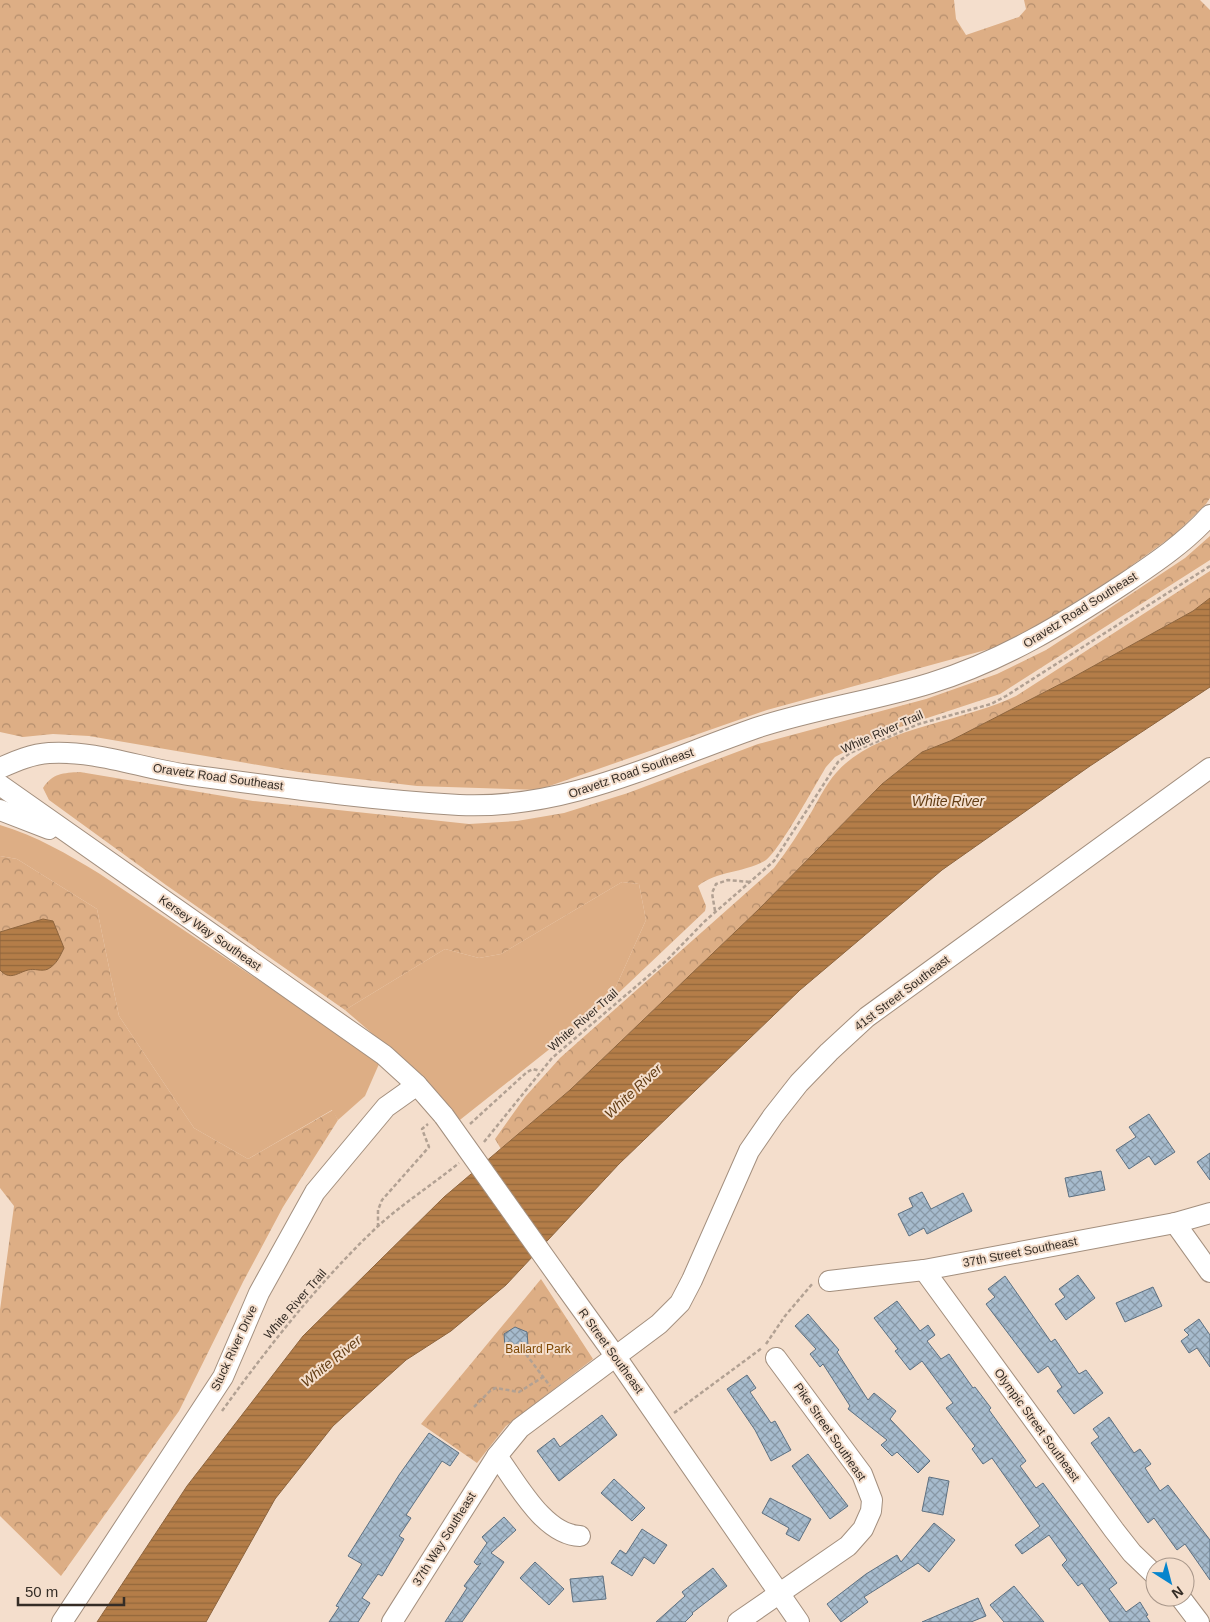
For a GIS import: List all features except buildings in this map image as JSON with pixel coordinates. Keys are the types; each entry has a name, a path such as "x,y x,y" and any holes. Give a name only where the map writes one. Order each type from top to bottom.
{"street":[{"name":"Oravetz Road Southeast","path":"0,768 31,756 64,753 181,774 400,800 498,806 564,796 613,781 759,727 926,685 995,660 1054,629 1159,560 1191,534 1210,515"},
{"name":"41st Street Southeast","path":"616,1357 659,1324 680,1303 749,1152 794,1090 830,1052 867,1017 1210,768"},
{"name":"Kersey Way Southeast","path":"0,785 384,1055 417,1085"},
{"path":"0,810 82,842"},
{"name":"R Street Southeast","path":"417,1085 456,1133 616,1357 799,1622"},
{"name":"Stuck River Drive","path":"62,1622 223,1377 258,1293 315,1192 386,1107 417,1085"},
{"name":"37th Street Southeast","path":"829,1281 924,1270 1175,1223 1210,1214"},
{"path":"1175,1223 1210,1272"},
{"name":"Olympic Street Southeast","path":"924,1270 1118,1536 1145,1566"},
{"path":"580,1536 564,1534 548,1524 497,1456 520,1428 616,1357"},
{"name":"Pike Street Southeast","path":"776,1358 862,1474 872,1500 869,1521 853,1541 780,1592"},
{"name":"37th Way Southeast","path":"392,1622 497,1456"},
{"path":"738,1622 780,1592"},
{"path":"1188,1607 1199,1622"}],"path":[{"name":"White River Trail","path":"483,1142 552,1058 667,960 716,912 774,861 832,769 844,757 919,724 991,704 1210,566"},
{"path":"716,912 712,893 716,884 728,880 750,882"},
{"path":"456,1133 475,1120 527,1072 533,1069 541,1072"},
{"path":"378,1227 378,1210 382,1200 429,1147 422,1129 442,1114"},
{"name":"White River Trail","path":"217,1419 259,1360 297,1314 378,1227 463,1160"},
{"path":"662,1422 764,1346 785,1316 818,1278 829,1281"},
{"path":"522,1349 559,1399"},
{"path":"474,1407 491,1390 500,1388 519,1392 543,1377"}],"green space":[{"path":"0,0 954,0 956,19 966,35 1019,17 1026,9 1024,0 1200,0 1210,10 1210,498 1174,535 1117,576 1032,629 993,648 767,710 538,790 417,786 299,772 89,736 53,734 23,737 0,732"},
{"path":"1210,536 1210,560 1000,694 897,728 835,757 826,767 780,844 772,854 758,864 714,877 698,886 706,906 705,911 609,1002 646,920 639,884 622,882 501,954 479,958 445,949 345,1010 166,885 49,800 43,788 51,779 59,775 80,772 253,801 469,824 517,821 564,813 628,793 758,744 926,699 997,674 1046,650 1185,558"},
{"path":"1210,571 1210,598 1193,611 1070,679 950,741 922,752 882,784 759,909 570,1090 501,1149 495,1139 525,1097 560,1058 774,868 829,782 853,758 873,746 896,736 995,705 1016,696"},
{"path":"0,825 39,840 100,874 366,1052 379,1064 365,1096 338,1120 332,1110 248,1159 194,1128 119,1016 97,909 17,859 0,856"},
{"path":"0,856 17,859 97,909 119,1016 194,1128 248,1159 333,1110 338,1120 283,1207 243,1282 179,1411 61,1576 0,1516 0,1310 14,1206 0,1188"},
{"path":"622,882 639,884 646,920 609,1002 456,1123 412,1068 345,1010 445,949 479,958 501,954"},
{"name":"Ballard Park","path":"541,1279 593,1359 506,1426 477,1463 421,1424"}],"water":[{"name":"White River","path":"1210,598 1210,687 1090,766 942,870 800,990 619,1164 506,1285 451,1331 406,1360 333,1426 275,1499 206,1622 97,1622 187,1486 303,1336 444,1197 570,1090 759,909 882,784 922,752 950,741 1070,679 1193,611"},
{"path":"43,919 53,921 64,948 56,962 46,970 30,970 10,976 0,970 0,932"}]}
